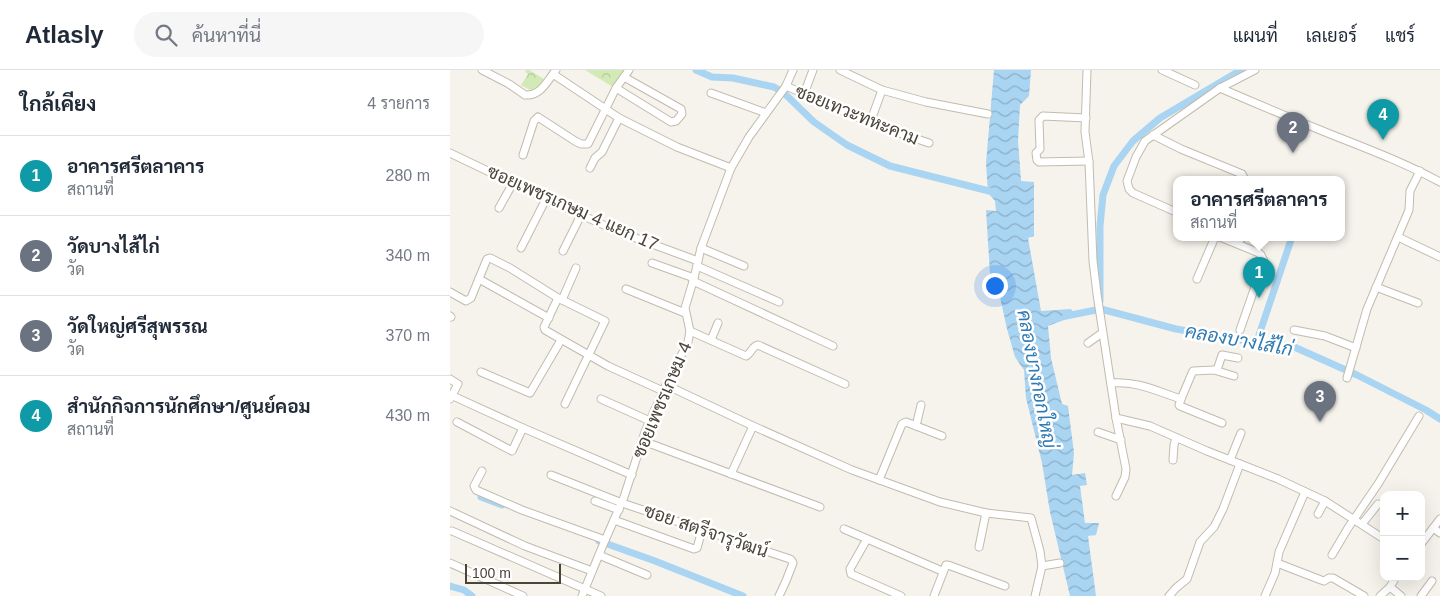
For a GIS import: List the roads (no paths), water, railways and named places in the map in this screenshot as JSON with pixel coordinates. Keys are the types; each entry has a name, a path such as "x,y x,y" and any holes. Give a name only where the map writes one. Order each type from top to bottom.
{"street":[{"path":"482,70 525,95 536,94 554,72 619,118 677,147 732,168"},
{"path":"522,155 538,117 575,141 588,144 616,88 629,70"},
{"path":"804,94 813,70"},
{"name":"ซอยเทวะทหะคาม","path":"840,70 882,90 926,102 988,114"},
{"path":"1087,70 1085,132 1089,161 1098,305 1126,469 1125,477 1116,496"},
{"path":"1162,70 1196,85"},
{"path":"1173,211 1133,193 1129,189 1127,181 1136,157 1145,141 1220,88 1255,70"},
{"name":"ซอยเพชรเกษม 4","path":"584,593 632,475 650,420 688,342 690,331 685,308 701,248 732,168 749,137 785,88 790,71"},
{"path":"616,88 671,122 676,121 682,114 681,109 624,77"},
{"name":"ซอยเทวะทหะคาม","path":"785,88 804,94 870,123 929,143"},
{"path":"1220,88 1376,151 1440,182"},
{"path":"870,123 882,90"},
{"path":"711,93 766,113"},
{"path":"1086,118 1043,116 1040,118 1040,149 1036,151 1037,160 1040,162 1089,161"},
{"path":"590,168 595,158 602,152 619,118"},
{"path":"1153,135 1243,176"},
{"name":"ซอยเพชรเกษม 4 แยก 17","path":"450,153 581,215 697,264 779,302"},
{"path":"1348,374 1368,309 1409,210 1410,191 1420,171"},
{"path":"499,208 513,183"},
{"path":"521,248 546,199"},
{"path":"563,251 581,215"},
{"path":"1398,237 1440,257"},
{"path":"1197,279 1213,241"},
{"path":"1230,241 1258,253 1264,261 1240,330"},
{"path":"701,248 744,266"},
{"path":"450,292 466,301 469,300 487,259 492,259 560,299 604,322 565,404"},
{"path":"652,263 694,280 833,346"},
{"path":"576,268 544,327 545,330 588,356 852,470 940,502 986,513 1032,519 1042,566 1035,596"},
{"path":"479,279 549,318"},
{"path":"1376,287 1418,303"},
{"path":"626,289 685,313"},
{"path":"711,340 718,323"},
{"path":"1294,330 1328,337 1356,348"},
{"path":"690,331 746,356 753,347 758,345 845,384"},
{"path":"1088,343 1102,333"},
{"path":"481,372 530,393 561,340"},
{"path":"1217,370 1221,355 1238,358"},
{"path":"1222,423 1179,405 1193,372 1217,370 1234,376"},
{"path":"450,379 458,383 451,398 632,475"},
{"path":"1111,383 1135,384 1181,399"},
{"path":"601,399 650,420"},
{"path":"916,426 921,404"},
{"path":"1332,555 1378,484 1418,416"},
{"path":"1116,418 1150,426 1278,479 1325,501 1380,536"},
{"path":"457,422 512,451 523,428"},
{"path":"879,480 902,424 906,422 942,436"},
{"path":"732,474 753,426"},
{"path":"1098,432 1121,440"},
{"path":"1230,460 1241,433"},
{"path":"1173,460 1176,438"},
{"path":"643,440 820,507"},
{"path":"1169,596 1187,579 1200,542 1214,527 1240,464"},
{"path":"482,471 474,486 476,490 604,542"},
{"path":"551,475 620,506"},
{"path":"1265,596 1275,573 1279,552 1305,492"},
{"path":"595,501 620,506"},
{"path":"1318,514 1325,501"},
{"path":"1362,524 1378,504"},
{"name":"ซอย สตรีจารุวัฒน์","path":"620,506 702,530 792,560 793,563 778,596"},
{"path":"450,511 525,546 592,571"},
{"path":"979,547 986,513"},
{"path":"1425,539 1440,519"},
{"path":"614,520 694,549 697,548 702,530"},
{"path":"1433,528 1440,533"},
{"path":"844,529 942,571"},
{"path":"452,531 584,593 601,596"},
{"path":"867,539 850,569 852,574 901,596"},
{"path":"599,555 647,575"},
{"path":"450,563 523,596"},
{"path":"1042,566 1060,563"},
{"path":"1277,563 1324,581 1333,578 1364,596"},
{"path":"934,596 942,571 946,565 952,565 1005,586"},
{"path":"1380,596 1394,581"},
{"path":"1421,596 1432,581"},
{"path":"1390,587 1397,595"}],"water":[{"name":"คลองบางกอกใหญ่","path":"994,70 1031,70 1029,96 1020,105 1018,141 1021,181 1034,182 1034,236 1028,238 1041,311 1071,309 1075,316 1048,326 1051,358 1062,404 1068,406 1074,453 1072,475 1085,473 1087,485 1080,486 1085,523 1099,523 1096,535 1088,536 1096,596 1070,596 1050,512 1042,463 1026,398 1024,370 1015,357 995,274 990,274 986,210 996,211 995,201 988,193 986,163"}],"waterway":[{"path":"696,70 712,77 733,78 774,87 784,93 814,122 847,145 890,166 997,193"},
{"path":"1100,301 1100,226 1103,195 1114,166 1133,141 1160,118 1241,70"},
{"path":"1258,343 1291,241"},
{"name":"คลองบางไส้ไก่","path":"1066,316 1101,309 1176,329 1252,342 1292,346 1357,375 1440,419"},
{"path":"481,497 502,505"},
{"path":"599,541 743,596"},
{"path":"450,586 464,590 472,596"}],"place":[{"name":"สำนักกิจการนักศึกษา/ศูนย์คอม","path":"1383,140"},
{"name":"วัดบางไส้ไก่","path":"1293,153"},
{"name":"อาคารศรีตลาคาร","path":"1259,298"},
{"name":"วัดใหญ่ศรีสุพรรณ","path":"1320,422"}]}
